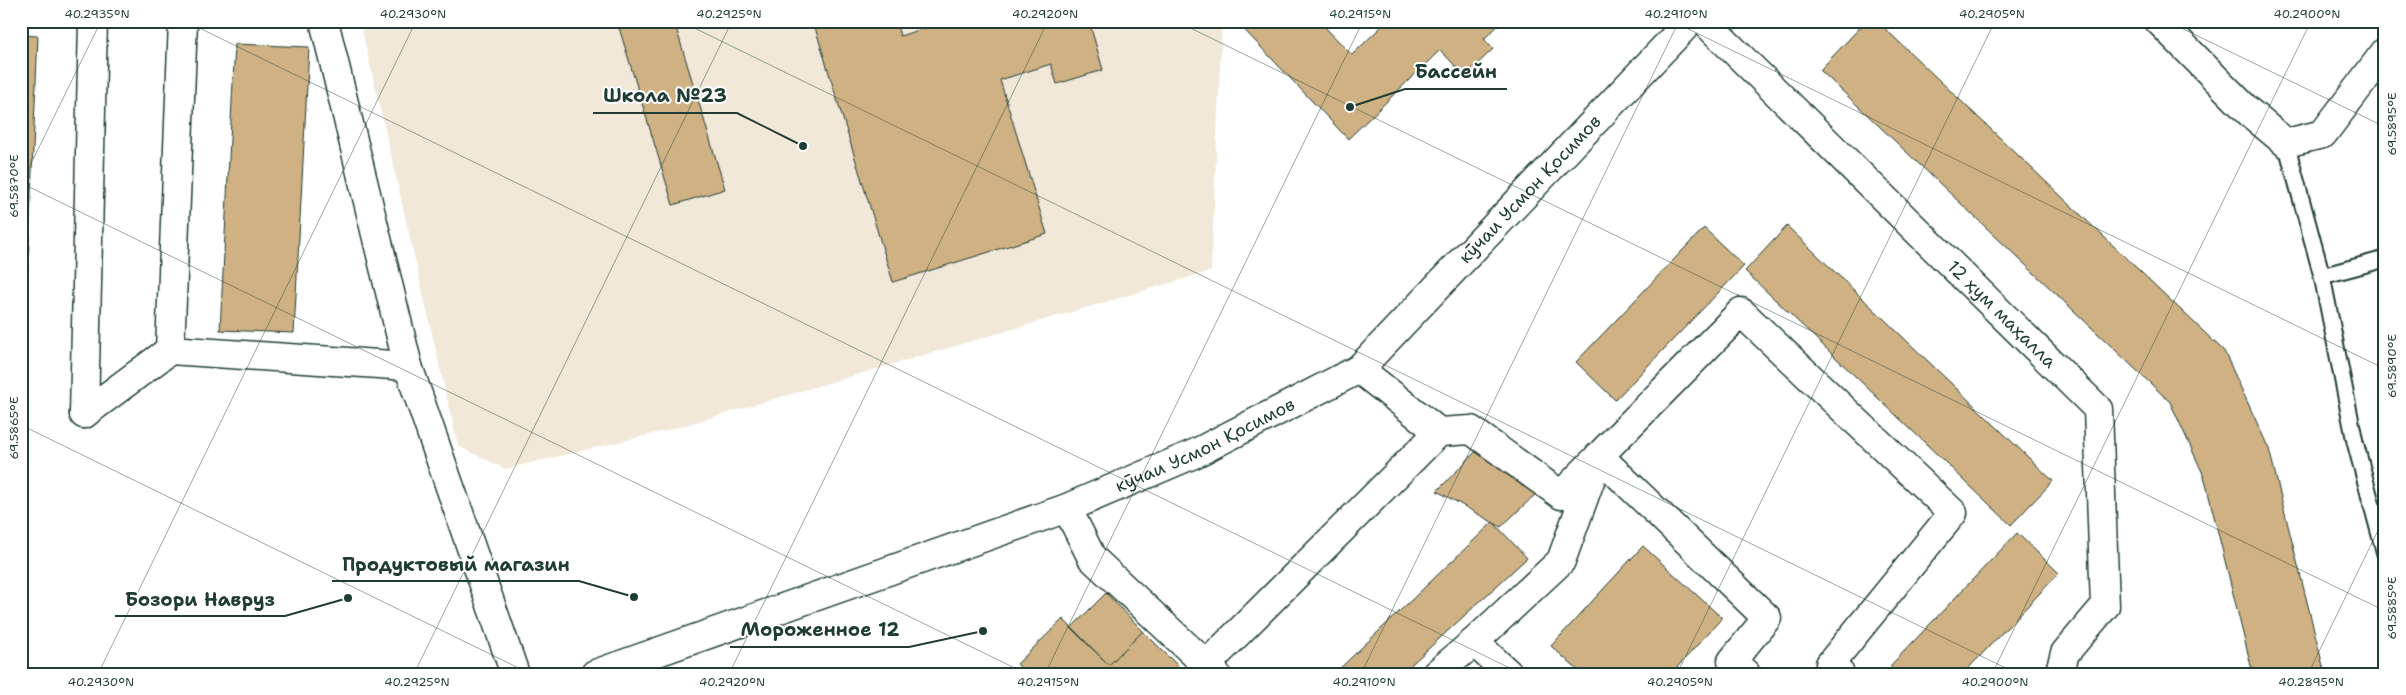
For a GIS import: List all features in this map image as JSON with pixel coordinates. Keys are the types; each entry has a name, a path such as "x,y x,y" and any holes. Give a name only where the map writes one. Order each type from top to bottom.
{"street":[{"path":"93,21 84,414 170,350 408,366"},
{"path":"170,350 183,21"},
{"path":"324,21 408,366 515,674"},
{"name":"кӯчаи Усмон Қосимов","path":"595,674 1067,508 1196,453 1358,369 1425,302 1690,21"},
{"name":"12 ҳум маҳалла","path":"1704,21 2098,409 2105,606 2065,654 2059,674"},
{"path":"2159,21 2249,112 2286,143 2323,134 2385,52"},
{"path":"1358,369 1439,432 1471,430 1561,495 1740,312 1952,513 1830,664 1840,674"},
{"path":"1067,508 1092,558 1211,669 1439,432"},
{"path":"1436,674 1474,642 1561,562 1599,456"},
{"path":"1599,456 1767,618 1732,661 1746,674"},
{"path":"1474,642 1509,674"}],"lane":[{"path":"2286,143 2322,276 2354,442 2385,554"},
{"path":"2322,276 2385,259"}],"shaded area":[{"path":"360,21 1222,21 1211,271 665,431 505,469 458,446"}],"building":[{"path":"617,21 674,21 725,189 673,205"},
{"path":"813,21 896,21 900,36 947,21 1089,21 1103,70 1057,84 1051,64 1000,80 1047,234 893,282"},
{"path":"1236,21 1319,21 1352,55 1387,21 1503,21 1484,39 1493,49 1465,76 1440,50 1348,139"},
{"path":"1866,21 1877,21 2224,351 2269,449 2325,674 2253,674 2204,476 2170,402 1820,70"},
{"path":"21,35 38,36 22,398 21,398"},
{"path":"235,44 309,47 294,333 220,330"},
{"path":"1787,226 2053,481 2011,525 1745,271"},
{"path":"1704,228 1744,266 1615,400 1576,362"},
{"path":"1483,444 1539,491 1501,527 1437,491"},
{"path":"1493,522 1527,558 1401,674 1334,674"},
{"path":"2017,533 2059,573 1963,674 1898,674 1890,666"},
{"path":"1643,546 1722,618 1671,674 1582,674 1551,646"},
{"path":"1106,593 1143,631 1109,665 1071,628"},
{"path":"1063,619 1109,665 1143,631 1183,671 1180,674 1027,674 1017,664"}],"place":[{"name":"Бассейн","path":"1350,107"},
{"name":"Школа №23","path":"803,146"},
{"name":"Продуктовый магазин","path":"634,597"},
{"name":"Бозори Навруз","path":"348,598"},
{"name":"Мороженное 12","path":"983,631"}]}
